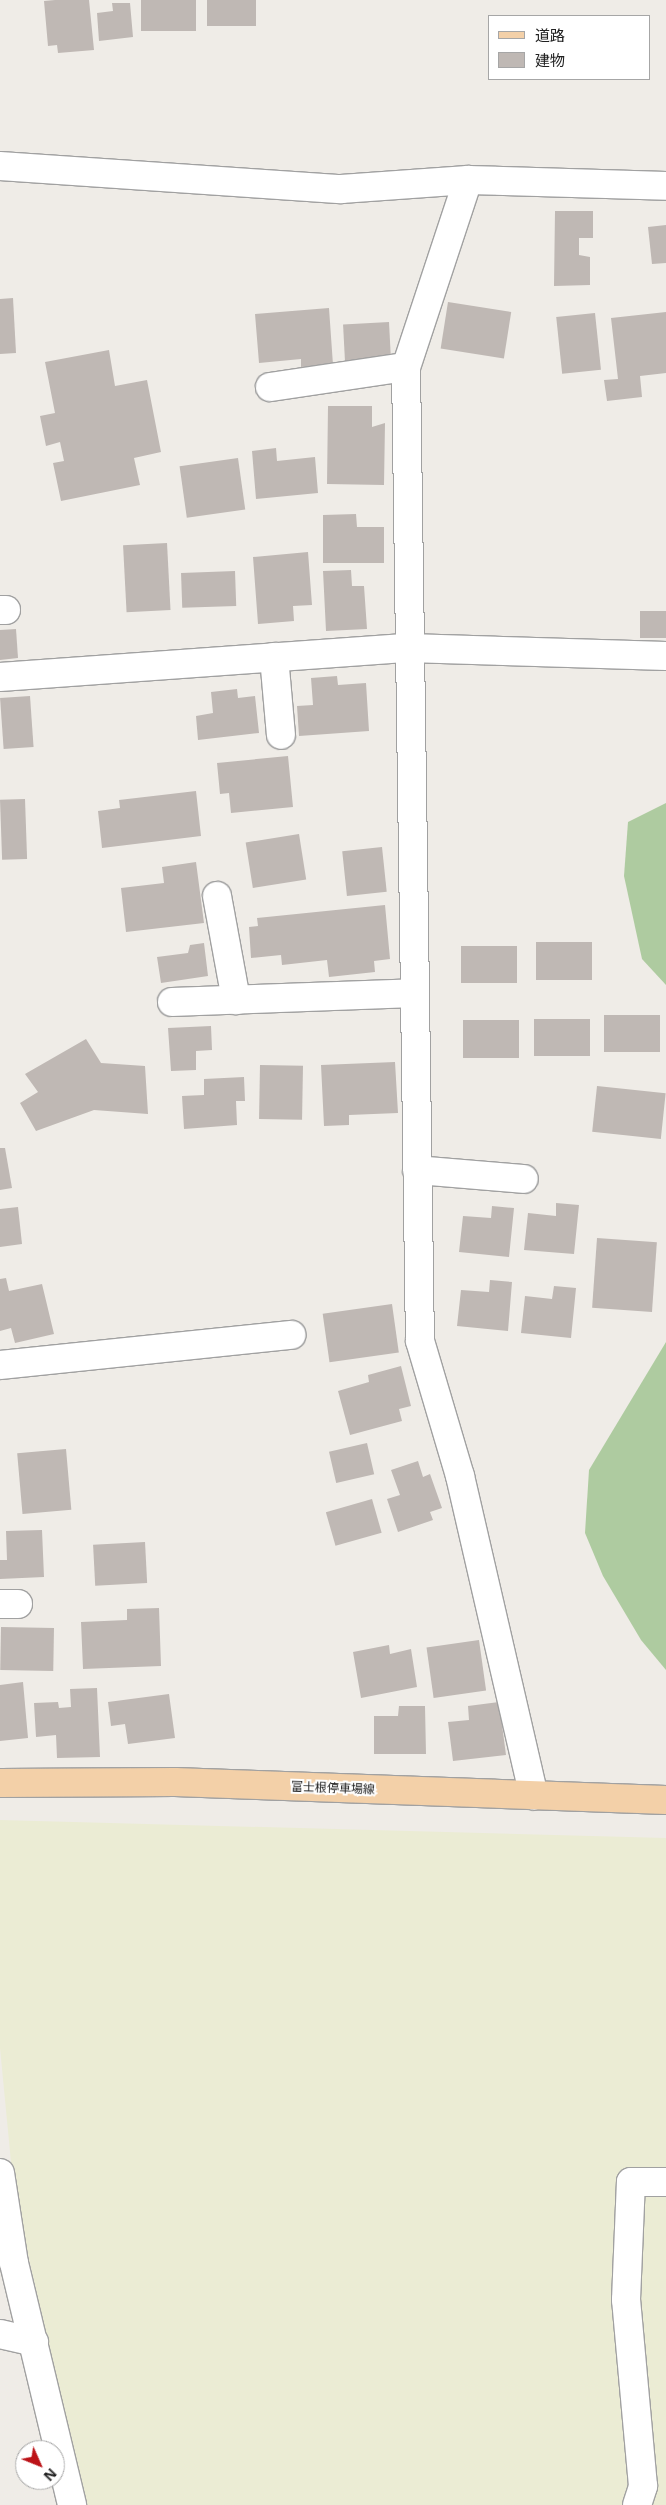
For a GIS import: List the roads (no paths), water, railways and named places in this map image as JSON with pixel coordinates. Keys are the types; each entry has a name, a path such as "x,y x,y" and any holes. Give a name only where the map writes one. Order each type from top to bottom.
{"main road":[{"name":"富士根停車場線","path":"0,1783 176,1782 666,1800"}],"street":[{"path":"0,166 341,189 468,180 666,186"},
{"path":"468,180 406,367 408,648 420,1341 460,1476 534,1796"},
{"path":"270,387 406,367"},
{"path":"0,677 408,648 666,656"},
{"path":"274,657 281,735"},
{"path":"217,896 236,1000"},
{"path":"172,1002 414,993"},
{"path":"417,1170 524,1179"},
{"path":"0,1365 291,1335"},
{"path":"0,2173 14,2263 72,2505"},
{"path":"637,2505 643,2486 626,2300 631,2182 666,2182"},
{"path":"0,2334 34,2342"}]}
